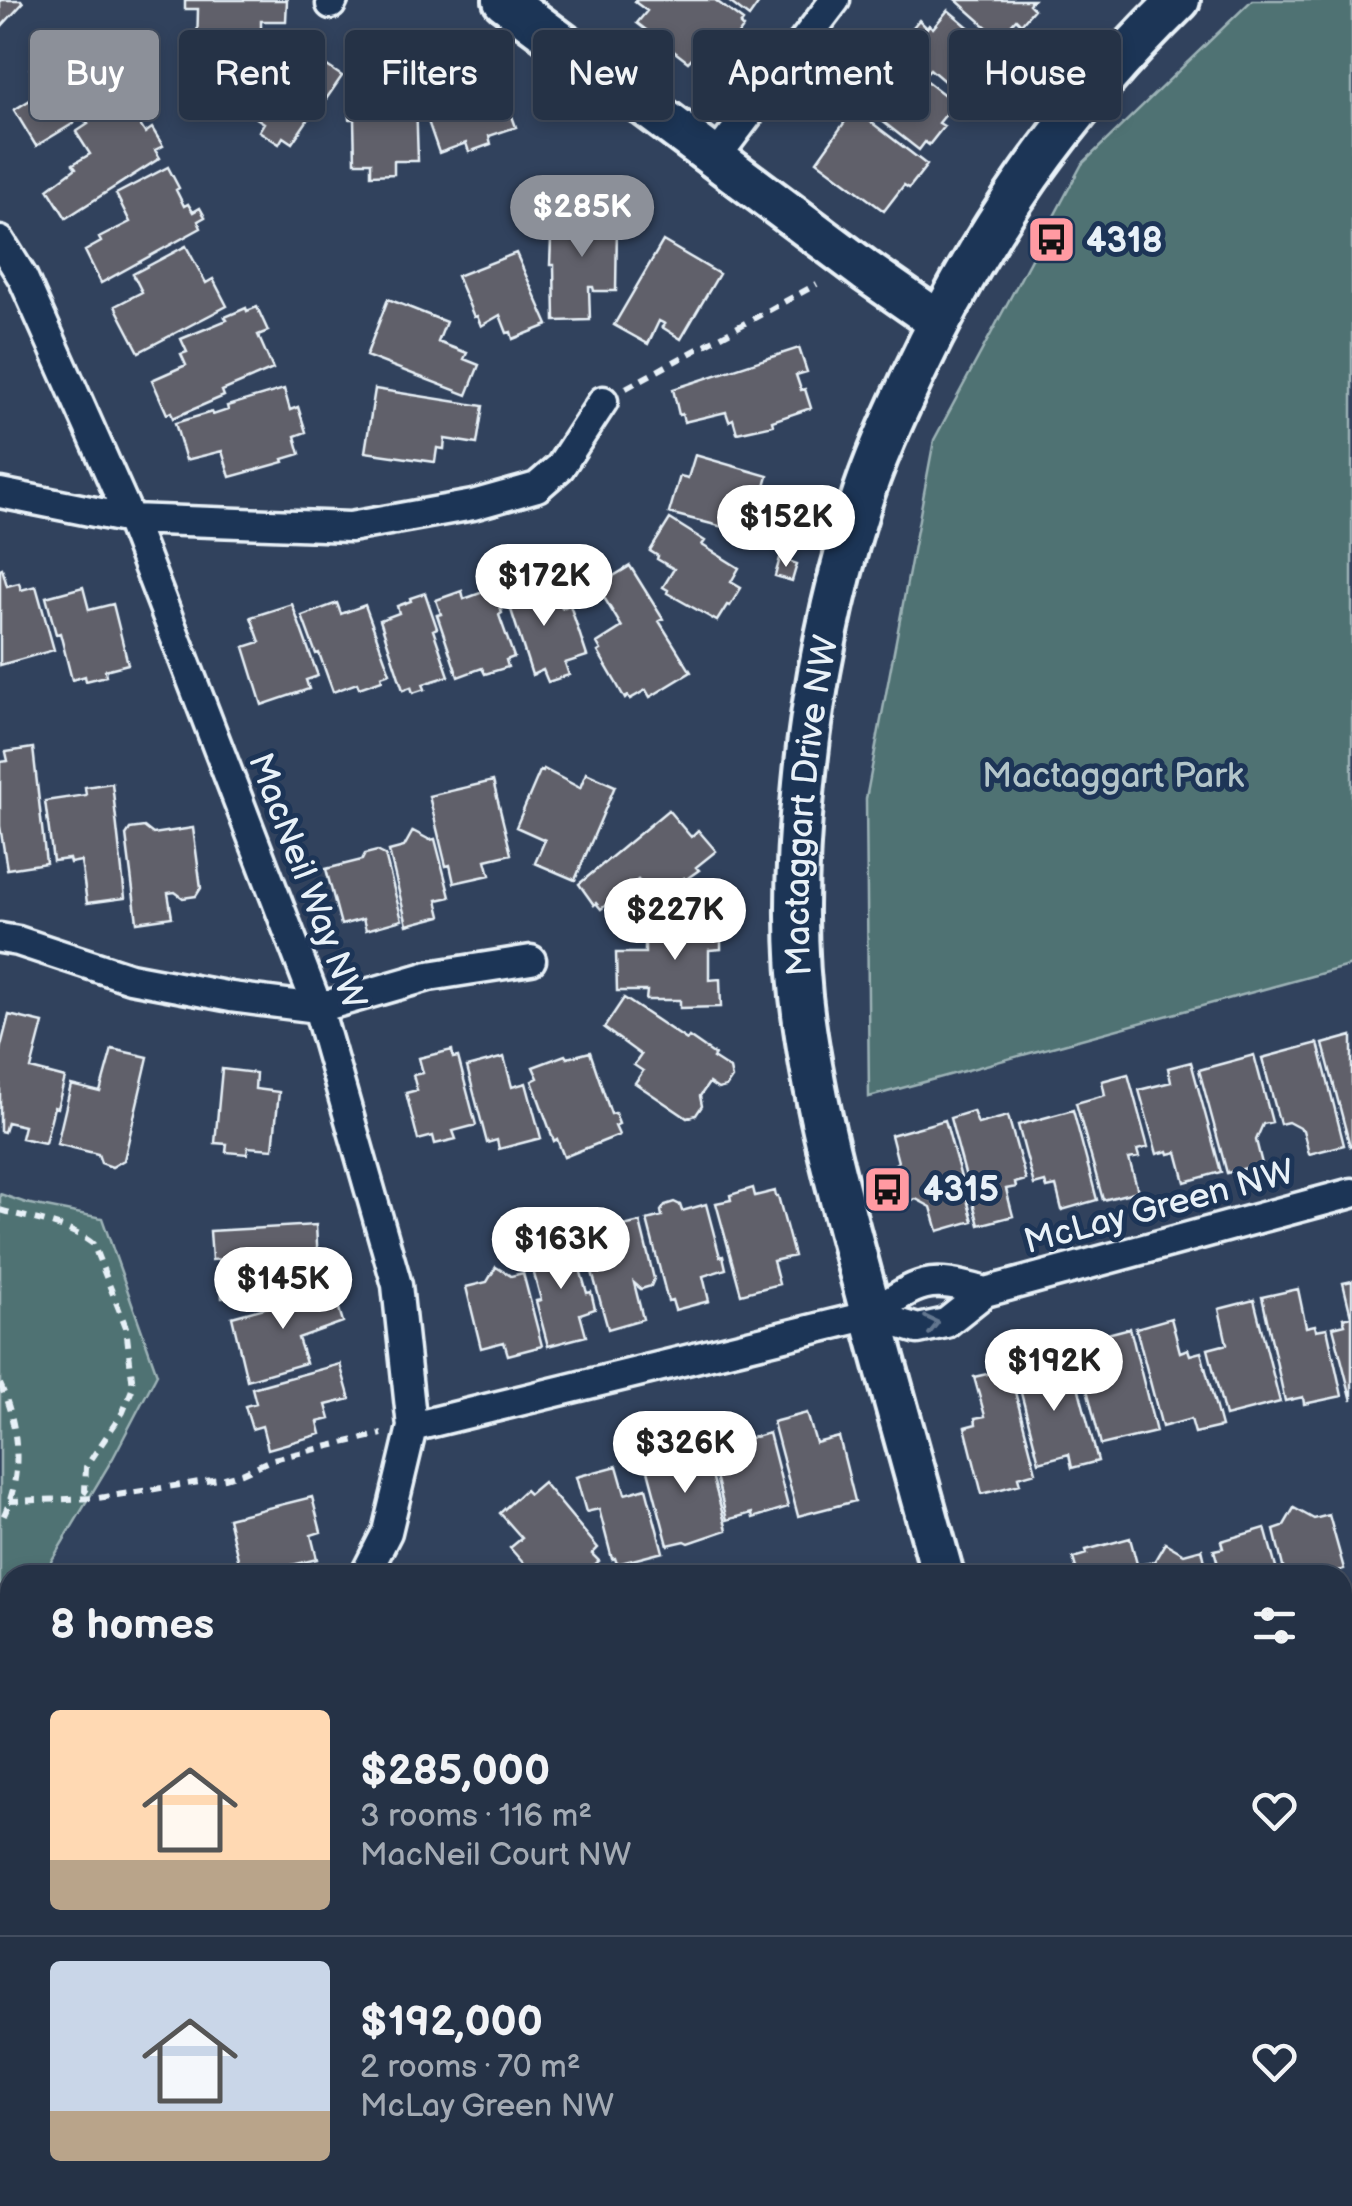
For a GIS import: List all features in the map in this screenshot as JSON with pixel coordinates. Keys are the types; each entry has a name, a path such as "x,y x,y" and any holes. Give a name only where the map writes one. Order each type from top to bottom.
{"street":[{"path":"504,0 939,322"},
{"path":"716,157 835,0"},
{"name":"Mactaggart Drive NW","path":"940,1565 830,1156 803,1018 798,944 801,807 817,674 855,521 894,418 939,322 984,242 1041,158 1083,102 1178,0"},
{"name":"MacNeil Way NW","path":"0,240 23,278 130,519 318,1008 397,1285 412,1427 387,1532 369,1565"},
{"path":"0,493 130,519 350,527 473,505 537,486 560,468 603,401"},
{"path":"0,938 130,978 318,1008 429,976 531,960"},
{"name":"McLay Green NW","path":"871,1315 918,1329 946,1322 985,1292 1352,1193"},
{"name":"McLay Green NW","path":"871,1315 910,1287 941,1281 985,1292"},
{"path":"412,1427 871,1315"}],"path":[{"path":"603,401 817,284"},
{"path":"0,1210 70,1230 93,1244 126,1327 133,1386 123,1412 86,1467 85,1492 98,1498"},
{"path":"0,1384 11,1408 17,1476 0,1524"},
{"path":"9,1502 98,1498 226,1478 288,1455 412,1427"}],"green space":[{"name":"Mactaggart Park","path":"1252,0 1352,0 1352,965 869,1097 866,799 934,440 1082,164"},
{"path":"0,1194 102,1218 157,1374 113,1458 49,1565 0,1565"}],"building":[{"path":"0,0 23,3 0,28"},
{"path":"185,0 287,0 286,21 261,21 261,30 197,30 198,9 185,9"},
{"path":"715,0 743,21 743,28 693,30 693,57 688,62 673,51 673,30 646,30 637,23 647,11 635,2"},
{"path":"727,0 761,0 749,17"},
{"path":"956,0 1033,0 1029,4 1034,9 1021,24 1016,19 1006,30 990,30"},
{"path":"948,10 972,30 949,30 949,85 929,70 929,30 911,30 919,20 933,28"},
{"path":"325,65 342,76 325,101"},
{"path":"929,83 949,98 949,110 939,123 944,126 929,145 925,142 919,150 881,120 929,120"},
{"path":"30,100 30,120 74,123 36,146 14,110"},
{"path":"513,119 516,127 489,136 491,144 469,152 466,143 439,153 428,120"},
{"path":"137,120 145,133 152,128 163,146 155,150 160,158 66,218 48,189 76,168 73,164 90,154 76,132 86,122"},
{"path":"259,120 308,120 292,143 283,137 279,144 259,131 264,123"},
{"path":"354,120 417,120 418,161 394,161 394,174 371,175 371,162 355,162"},
{"path":"846,120 868,120 927,165 909,188 904,185 884,211 817,161"},
{"path":"168,167 184,206 188,204 193,212 200,208 205,217 198,221 201,228 101,283 85,251 101,242 99,238 130,222 116,194"},
{"path":"613,207 613,225 617,225 616,291 594,291 589,287 590,320 555,321 554,265 550,265 552,213 591,213 591,208"},
{"path":"663,241 719,274 681,339 659,321 648,344 614,325"},
{"path":"186,246 206,283 213,279 227,306 139,352 115,306 142,292 133,274"},
{"path":"516,253 548,325 513,339 500,315 481,326 457,276"},
{"path":"388,299 446,322 438,342 467,353 464,359 479,365 467,395 366,356"},
{"path":"257,307 268,331 258,335 273,369 173,418 171,412 167,414 152,380 186,365 181,354 187,352 181,339 246,308 247,311"},
{"path":"799,348 807,372 796,375 811,408 772,421 773,425 737,433 726,412 684,422 682,414 679,415 673,389"},
{"path":"284,389 290,410 298,407 306,432 295,436 300,454 230,477 222,451 186,460 175,423 212,412 213,415 228,410 227,406"},
{"path":"375,389 483,406 477,444 445,439 444,449 437,448 435,462 365,452"},
{"path":"695,455 768,476 761,501 767,503 758,536 669,513 680,476 688,478"},
{"path":"670,519 739,568 731,582 741,588 717,621 663,587 674,569 650,551"},
{"path":"780,558 797,564 792,581 775,576"},
{"path":"630,566 691,672 650,697 646,690 625,699 598,652 601,650 597,643 622,627 597,586"},
{"path":"2,568 7,586 19,583 21,590 36,586 54,650 0,665"},
{"path":"536,574 544,599 557,594 562,608 570,605 587,656 565,663 569,675 548,682 543,670 532,675 503,585"},
{"path":"83,587 89,610 113,604 128,664 105,670 106,676 86,681 85,676 72,680 46,597"},
{"path":"494,588 514,657 506,660 508,667 485,674 482,668 458,677 437,615 441,614 436,600 462,591 464,599"},
{"path":"425,593 449,676 423,684 425,689 413,693 411,687 403,690 380,620 399,613 397,606"},
{"path":"337,603 341,614 365,605 390,673 381,676 382,680 359,688 357,683 333,692 302,616"},
{"path":"292,604 318,676 306,680 309,689 262,705 244,647 260,642 251,617"},
{"path":"33,748 46,863 7,869 0,826 0,762 8,761 6,752"},
{"path":"544,769 580,788 586,773 615,786 575,880 535,863 545,840 516,827"},
{"path":"493,781 511,854 486,860 490,875 454,883 429,796"},
{"path":"112,783 125,898 87,903 81,861 53,861 45,801 86,795 85,787"},
{"path":"668,810 691,837 698,830 716,851 696,867 699,870 653,904 638,880 601,909 594,905 579,884"},
{"path":"144,827 153,834 193,828 201,888 196,896 183,898 175,892 168,893 172,917 137,922 126,835 130,829"},
{"path":"413,831 435,839 450,897 437,900 441,916 407,925 389,851 404,847"},
{"path":"377,851 385,855 402,920 366,930 363,919 341,925 326,869 362,860 365,854"},
{"path":"721,914 721,949 709,950 709,980 720,979 721,1007 680,1008 680,1000 646,1000 647,991 617,991 616,953 645,953 645,924 673,924 674,920 685,920 685,915"},
{"path":"624,998 687,1040 689,1037 730,1069 732,1078 726,1087 718,1089 709,1083 700,1096 702,1106 696,1115 687,1118 635,1083 643,1071 634,1065 641,1055 604,1028"},
{"path":"9,1015 43,1023 31,1069 65,1078 45,1143 21,1138 24,1126 7,1122 4,1132 0,1131 0,1050"},
{"path":"1352,1036 1352,1145 1350,1146 1323,1044"},
{"path":"1318,1043 1344,1145 1309,1154 1303,1130 1288,1122 1280,1124 1262,1058"},
{"path":"112,1049 148,1057 124,1160 112,1167 101,1163 98,1154 57,1144 71,1085 100,1092"},
{"path":"452,1050 453,1058 458,1057 476,1125 453,1131 456,1139 435,1144 433,1136 418,1140 406,1093 417,1090 413,1075 423,1073 419,1058"},
{"path":"590,1052 611,1114 615,1113 619,1124 615,1126 619,1135 564,1157 557,1139 554,1141 532,1081 538,1078 533,1067 565,1055 567,1058"},
{"path":"1254,1055 1272,1122 1263,1124 1256,1140 1262,1164 1227,1173 1199,1070"},
{"path":"504,1057 512,1087 526,1083 541,1138 499,1149 497,1140 487,1143 467,1067"},
{"path":"1191,1062 1221,1172 1185,1182 1177,1152 1157,1154 1139,1090 1171,1082 1168,1068"},
{"path":"222,1069 256,1073 255,1089 279,1092 273,1149 248,1147 247,1154 226,1152 227,1144 215,1143"},
{"path":"1128,1074 1148,1147 1137,1150 1139,1157 1129,1159 1138,1191 1103,1200 1076,1103 1105,1095 1102,1081"},
{"path":"1073,1110 1097,1200 1062,1210 1056,1186 1047,1188 1045,1182 1034,1185 1018,1125"},
{"path":"973,1111 978,1124 1008,1116 1026,1180 1006,1189 1013,1216 979,1225 950,1118"},
{"path":"945,1120 973,1221 938,1231 931,1207 916,1199 908,1201 895,1164 898,1162 891,1135"},
{"path":"753,1188 755,1196 775,1191 794,1256 773,1261 779,1284 741,1294 716,1203"},
{"path":"674,1202 682,1211 706,1204 726,1269 703,1276 709,1301 675,1310 672,1300 668,1301 647,1220 662,1216 665,1205"},
{"path":"640,1222 654,1279 651,1286 641,1289 634,1283 643,1319 608,1329 582,1236"},
{"path":"316,1225 318,1263 291,1265 288,1295 222,1298 224,1259 212,1260 210,1231"},
{"path":"566,1238 577,1256 582,1254 585,1267 580,1269 595,1309 580,1314 586,1336 548,1346 529,1255 544,1251 542,1244"},
{"path":"496,1267 511,1276 523,1273 542,1346 508,1355 504,1342 481,1348 466,1287 487,1282"},
{"path":"1352,1281 1352,1401 1333,1327 1345,1324 1343,1318 1351,1316 1343,1283"},
{"path":"333,1289 343,1322 298,1338 306,1363 247,1380 232,1317"},
{"path":"1298,1289 1306,1327 1327,1328 1342,1396 1304,1404 1303,1397 1285,1401 1262,1297"},
{"path":"1254,1300 1280,1402 1225,1416 1208,1349 1227,1344 1219,1309"},
{"path":"1171,1318 1180,1352 1201,1352 1221,1427 1195,1433 1191,1419 1162,1427 1136,1328"},
{"path":"1130,1328 1156,1432 1101,1445 1084,1377 1092,1375 1101,1360 1096,1337"},
{"path":"1048,1353 1057,1386 1078,1386 1098,1461 1072,1468 1069,1454 1039,1462 1013,1362"},
{"path":"340,1364 350,1399 326,1405 330,1419 318,1422 321,1434 268,1449 262,1426 252,1429 245,1406 256,1403 252,1388"},
{"path":"1009,1369 1036,1472 1018,1477 1020,1484 982,1494 965,1427 976,1424 975,1418 985,1416 974,1377"},
{"path":"807,1413 816,1443 839,1437 855,1501 798,1516 773,1422"},
{"path":"769,1433 788,1507 753,1518 752,1513 727,1520 711,1456 716,1454 713,1440 738,1434 740,1441"},
{"path":"680,1445 683,1456 691,1454 693,1461 707,1457 727,1530 689,1543 668,1545 644,1455"},
{"path":"617,1466 625,1494 646,1488 663,1552 617,1564 612,1559 599,1509 586,1512 576,1477"},
{"path":"543,1482 598,1548 592,1554 599,1561 594,1565 525,1565 510,1548 522,1538 500,1513 525,1490 529,1494"},
{"path":"312,1497 321,1532 311,1535 317,1559 292,1565 240,1565 228,1518"},
{"path":"1294,1508 1314,1519 1329,1515 1343,1565 1283,1565 1274,1530 1283,1527"},
{"path":"1265,1528 1275,1565 1218,1565 1214,1550 1223,1548 1221,1541"},
{"path":"1130,1538 1137,1565 1075,1565 1073,1558 1087,1554 1086,1550"},
{"path":"1165,1543 1184,1554 1202,1549 1206,1565 1144,1564 1154,1562"}],"place":[{"name":"4318","path":"1051,240"},
{"name":"4315","path":"888,1189"}]}
